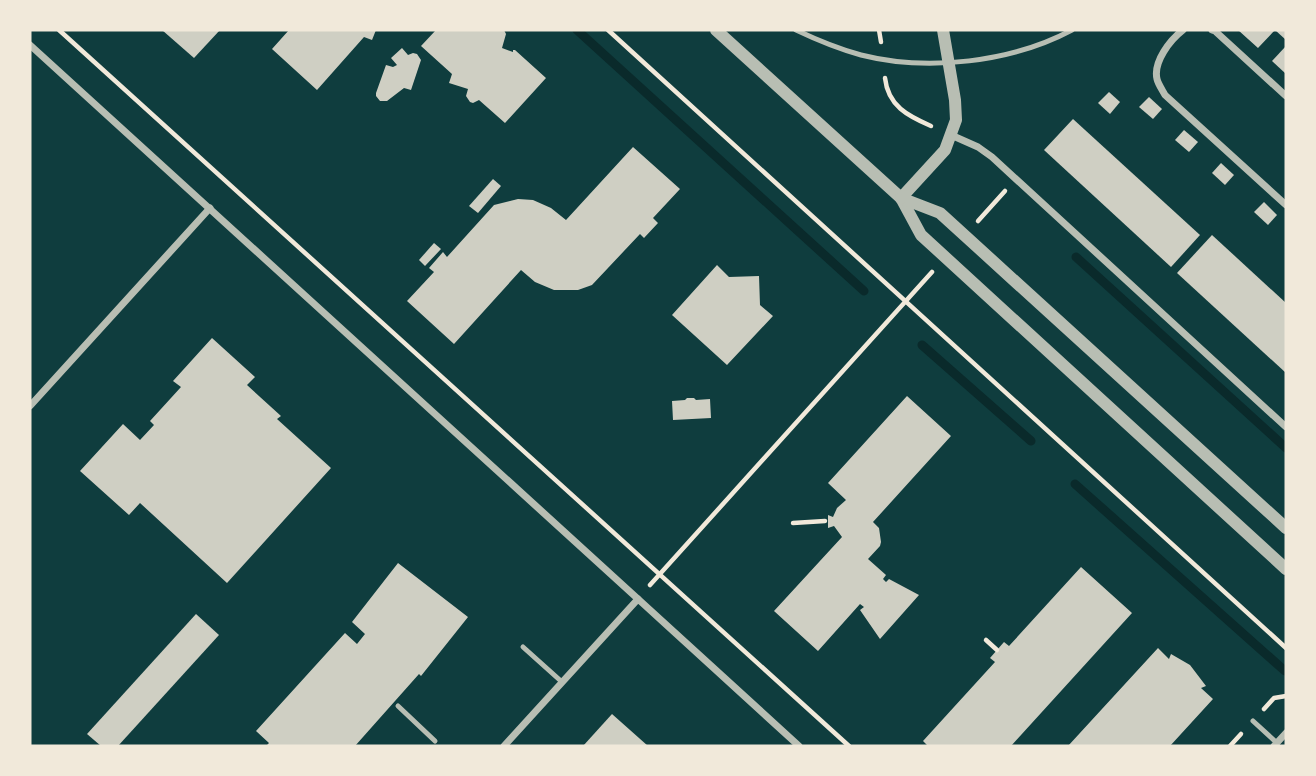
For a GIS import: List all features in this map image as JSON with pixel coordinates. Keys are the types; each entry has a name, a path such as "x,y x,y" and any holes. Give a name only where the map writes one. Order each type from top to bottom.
{"street":[{"path":"716,30 901,198 921,235 1286,569"},
{"path":"901,198 945,150 956,120 943,30"},
{"path":"1183,30 1171,39 1159,61 1157,79 1165,95 1286,205"},
{"path":"1212,30 1286,96"},
{"path":"30,45 799,746"},
{"path":"951,135 986,153 1016,179 1286,427"},
{"path":"901,198 940,213 1286,528"},
{"path":"30,405 210,208"},
{"path":"504,746 638,599"},
{"path":"1275,745 1286,733"}],"lane":[{"path":"796,30 837,48 883,59 917,63 1010,55 1072,30"},
{"path":"523,647 562,682"},
{"path":"397,706 435,741"},
{"path":"1253,721 1275,745"}],"path":[{"path":"60,30 849,746"},
{"path":"608,30 1286,648"},
{"path":"879,30 886,88 896,106 905,114 951,135"},
{"path":"965,236 1016,179"},
{"path":"638,599 946,258"},
{"path":"793,523 825,521"},
{"path":"986,640 997,650"}],"building":[{"path":"162,30 220,30 194,58"},
{"path":"289,30 376,30 372,40 364,37 317,90 272,49"},
{"path":"436,30 504,30 506,34 502,48 513,52 515,50 546,78 505,123 479,100 470,102 466,96 468,89 449,83 452,74 421,46"},
{"path":"1238,30 1275,30 1258,48"},
{"path":"1275,30 1286,30 1286,40"},
{"path":"1286,46 1286,74 1272,61"},
{"path":"402,48 408,55 417,54 421,60 411,90 404,88 387,101 380,101 376,93 386,65 397,65 391,58"},
{"path":"1109,92 1120,102 1110,114 1098,103"},
{"path":"1149,97 1162,109 1153,119 1139,107"},
{"path":"1073,119 1200,235 1171,267 1044,150"},
{"path":"1184,130 1198,142 1189,152 1175,140"},
{"path":"633,147 680,189 653,218 658,223 644,238 640,234 592,285 578,290 554,290 535,282 521,270 454,344 407,301 434,272 429,268 443,252 447,257 494,205 518,199 533,200 551,208 566,220"},
{"path":"1221,163 1234,175 1225,185 1212,173"},
{"path":"493,179 501,186 478,213 469,206"},
{"path":"1264,202 1277,215 1268,225 1254,212"},
{"path":"1212,235 1286,303 1286,373 1177,273"},
{"path":"434,243 441,249 425,266 419,260"},
{"path":"717,265 729,277 759,276 760,305 773,316 727,365 672,315"},
{"path":"212,338 255,377 247,385 281,416 277,419 331,468 227,583 140,503 129,515 80,471 123,424 140,440 154,425 150,421 181,387 173,381"},
{"path":"907,396 951,436 873,522 879,528 881,542 868,559 886,575 883,579 886,582 889,579 919,595 880,639 860,610 864,607 860,604 818,651 774,611 842,537 834,526 828,528 828,515 833,517 837,508 846,500 828,483"},
{"path":"687,398 710,399 711,418 673,420 672,401"},
{"path":"398,563 468,617 421,676 419,674 355,746 266,746 269,743 256,731 345,633 357,644 365,634 352,622"},
{"path":"1081,567 1132,613 1011,746 928,746 923,741 995,662 990,658 1004,642 1009,646"},
{"path":"196,614 219,635 118,746 101,746 87,734"},
{"path":"1158,648 1169,659 1171,654 1190,665 1206,686 1201,688 1213,699 1170,746 1068,746"},
{"path":"612,714 648,746 583,746"}],"waterway":[{"path":"577,30 864,291"},
{"path":"1076,257 1286,448"},
{"path":"922,345 1031,441"},
{"path":"1075,484 1285,671"}]}
